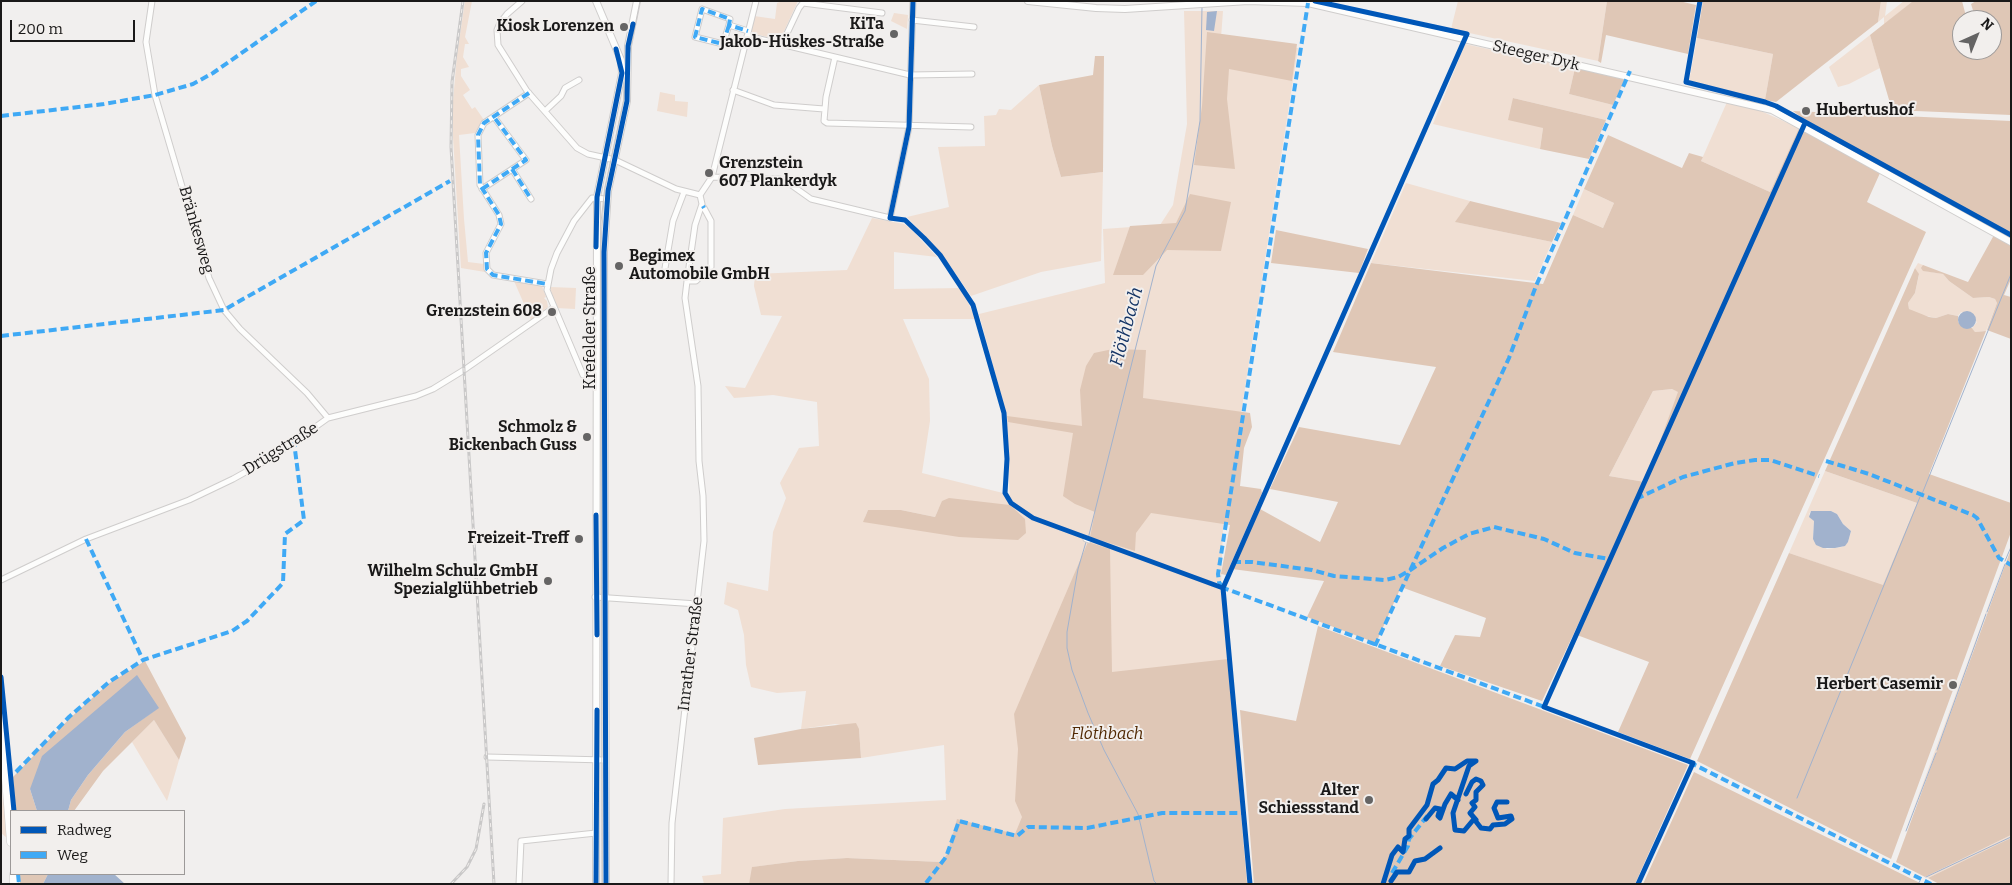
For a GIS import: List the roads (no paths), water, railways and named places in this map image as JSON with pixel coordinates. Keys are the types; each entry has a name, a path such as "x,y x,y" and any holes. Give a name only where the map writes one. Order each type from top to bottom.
{"main road":[{"path":"1,715 10,829"}],"street":[{"name":"Bränkesweg","path":"152,1 146,28 146,42 155,95 209,278 224,310 240,329 307,393 328,418"},
{"path":"522,1 502,19 498,26 497,39 507,62 529,93 582,152 615,160 652,179 684,192 700,195"},
{"path":"596,1 616,48 622,52 628,46"},
{"name":"Krefelder Straße","path":"606,884 604,252 607,199 627,100 628,46 638,1"},
{"path":"687,280 696,281 711,268 711,221 703,206 700,195 712,177 756,1"},
{"path":"712,177 780,179 811,199 890,218 908,127 913,1"},
{"name":"Steeger Dyk","path":"1028,1 1096,8 1248,1 1308,2 1772,110 2011,242"},
{"path":"782,44 803,3 882,13"},
{"path":"702,9 730,19 729,25 724,44 695,37 702,9"},
{"path":"912,20 974,26"},
{"path":"729,25 747,34 782,44 910,75 972,74"},
{"name":"Krefelder Straße","path":"596,884 597,197 622,73 616,48"},
{"path":"835,57 824,109 824,121 827,123 908,127 971,127"},
{"path":"545,111 561,96 565,88 579,80"},
{"path":"734,90 774,105 824,109"},
{"path":"529,93 484,123 478,135 479,180 482,189 499,215 501,224 486,253 489,273 547,284"},
{"path":"482,189 525,161 526,158 494,117"},
{"path":"512,169 531,199"},
{"path":"643,278 664,274 673,221 684,192"},
{"path":"596,372 582,375 546,290 557,253 574,221 590,200 597,197 607,199"},
{"name":"Inrather Straße","path":"671,884 672,823 704,541 698,386 685,298 695,225 703,206"},
{"name":"Drügstraße","path":"1,580 86,539 189,500 233,479 276,455 328,418 416,396 433,389 471,366 553,308"},
{"path":"595,597 697,604"},
{"path":"487,757 605,760"},
{"path":"519,884 521,841 596,833"}],"water":[{"path":"1217,11 1214,31 1206,30 1207,12"},
{"path":"1967,311 1973,314 1976,320 1973,326 1967,329 1961,326 1958,320 1961,314"},
{"path":"1811,511 1831,511 1837,514 1843,524 1851,531 1845,546 1823,548 1816,545 1813,539 1814,521 1809,517"},
{"path":"137,675 159,708 125,732 88,775 71,800 68,810 37,810 30,789 42,756"},
{"path":"48,875 115,875 125,884 43,884"}],"waterway":[{"name":"Flöthbach","path":"1088,539 1156,266 1185,211 1200,121 1202,7"},
{"path":"1922,494 2011,274"},
{"path":"1797,798 1920,497"},
{"name":"Flöthbach","path":"1086,542 1078,569 1067,632 1067,648 1072,670 1088,713 1104,750 1138,814 1154,881 1157,884"},
{"path":"2005,561 2011,547"},
{"path":"1987,612 2005,564"},
{"path":"1937,750 1986,614"},
{"path":"1906,831 1936,753"},
{"path":"1926,877 2011,837"}],"tram line":[{"path":"602,884 601,222 605,187 624,99 626,71 640,1"}],"railway":[{"path":"463,1 452,82 451,147 494,884"},
{"path":"451,884 467,867 476,849 484,804"}],"place":[{"name":"Kiosk Lorenzen","path":"624,27"},
{"name":"KiTa Jakob-Hüskes-Straße","path":"894,34"},
{"name":"Hubertushof","path":"1806,111"},
{"name":"Grenzstein 607 Plankerdyk","path":"709,173"},
{"name":"Begimex Automobile GmbH","path":"619,266"},
{"name":"Grenzstein 608","path":"552,312"},
{"name":"Schmolz & Bickenbach Guss","path":"587,437"},
{"name":"Freizeit-Treff","path":"579,539"},
{"name":"Wilhelm Schulz GmbH Spezialglühbetrieb","path":"548,581"},
{"name":"Herbert Casemir","path":"1953,685"},
{"name":"Alter Schiessstand","path":"1369,800"}]}
